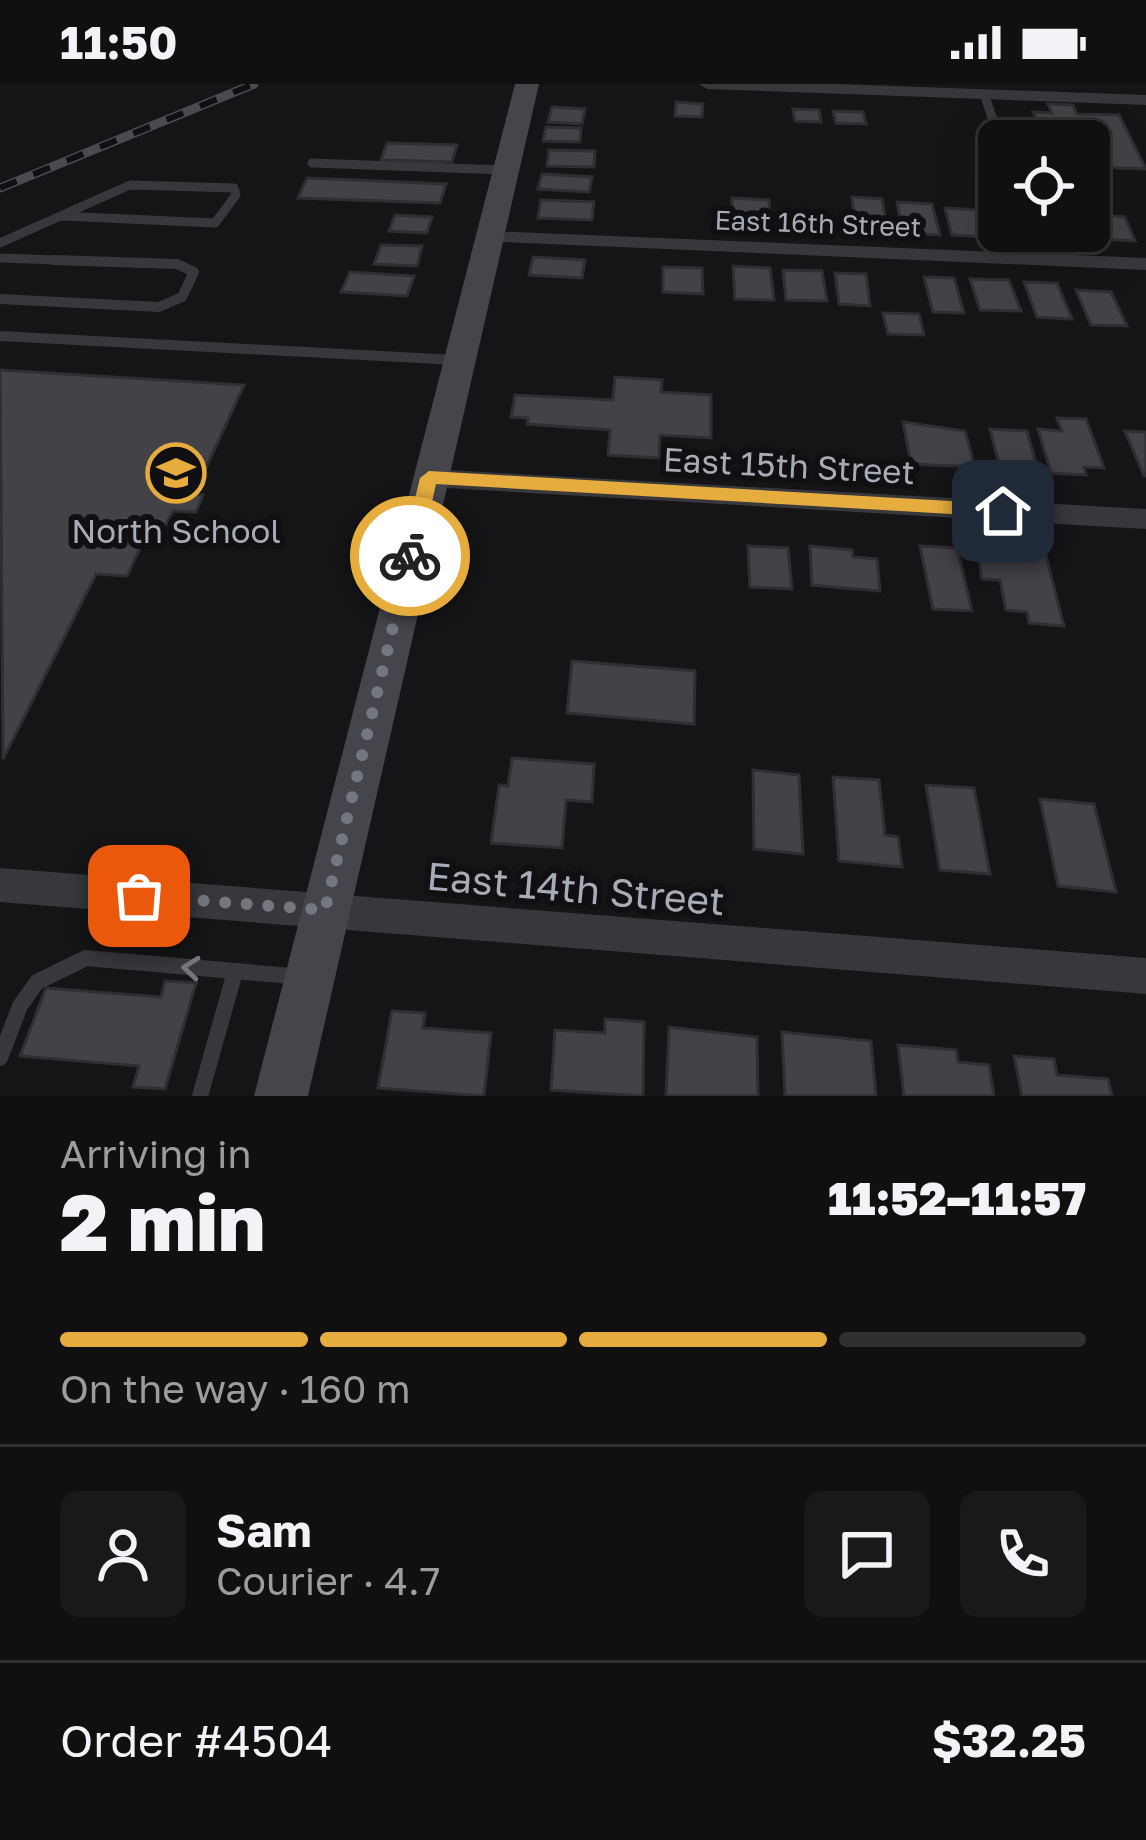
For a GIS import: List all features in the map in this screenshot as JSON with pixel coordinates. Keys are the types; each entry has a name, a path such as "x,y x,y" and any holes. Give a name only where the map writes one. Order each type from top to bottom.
{"main road":[{"path":"281,1096 527,84"}],"street":[{"path":"707,84 890,87 1145,102"},
{"name":"East 16th Street","path":"487,236 1146,264"},
{"name":"East 15th Street","path":"429,478 1146,519"},
{"name":"East 14th Street","path":"0,886 1146,976"}],"lane":[{"path":"984,94 993,120"},
{"path":"311,163 504,170"},
{"path":"0,243 130,184 216,185 234,188 236,195 215,223 105,223 61,216"},
{"path":"0,258 177,264 194,272 182,297 159,307 0,299"},
{"path":"0,336 457,360"},
{"path":"0,1058 29,984 54,965 86,958 308,978"},
{"path":"200,1096 235,973"}],"building":[{"path":"676,102 703,104 702,117 675,116"},
{"path":"1048,104 1073,105 1077,114 1119,115 1146,169 1110,168 1110,120 1037,120 1033,112 1052,113"},
{"path":"552,107 585,109 582,124 548,122"},
{"path":"793,109 819,110 821,122 795,121"},
{"path":"833,111 863,112 866,124 836,123"},
{"path":"546,127 581,128 580,142 543,141"},
{"path":"387,143 457,145 452,162 381,160"},
{"path":"549,150 595,151 594,167 547,166"},
{"path":"542,174 592,177 589,192 538,189"},
{"path":"307,178 446,184 440,203 298,198"},
{"path":"852,197 882,199 887,228 855,226"},
{"path":"732,198 769,200 770,224 732,222"},
{"path":"541,200 594,202 592,220 538,218"},
{"path":"897,202 932,204 940,235 903,233"},
{"path":"945,208 978,210 978,237 952,235"},
{"path":"395,215 432,217 427,233 389,231"},
{"path":"1110,216 1125,217 1135,241 1110,239"},
{"path":"381,245 422,246 417,266 374,264"},
{"path":"533,257 585,260 582,278 529,275"},
{"path":"733,266 770,268 774,300 735,299"},
{"path":"663,267 702,268 703,294 663,292"},
{"path":"783,270 822,271 827,301 786,300"},
{"path":"350,272 414,276 407,296 341,292"},
{"path":"835,273 866,274 870,306 839,304"},
{"path":"924,277 954,278 964,313 933,312"},
{"path":"970,279 1009,280 1021,311 980,310"},
{"path":"1024,282 1057,283 1072,319 1037,317"},
{"path":"1076,290 1111,292 1127,326 1091,325"},
{"path":"883,313 919,314 924,335 888,334"},
{"path":"0,370 244,385 194,494 203,495 196,512 173,511 165,526 151,525 127,576 96,574 3,759"},
{"path":"615,377 662,380 661,392 711,395 711,438 660,435 659,458 608,455 610,430 527,424 528,418 511,417 515,395 613,400"},
{"path":"1057,418 1086,419 1104,468 1084,467 1086,475 1051,473 1038,429 1062,431"},
{"path":"903,422 965,431 975,467 911,464"},
{"path":"990,429 1027,431 1038,471 1000,468"},
{"path":"1125,431 1146,432 1146,476 1144,476"},
{"path":"748,546 788,548 792,589 750,587"},
{"path":"810,546 852,550 853,557 877,559 880,591 812,585"},
{"path":"920,546 957,548 972,611 933,609"},
{"path":"977,550 1046,556 1064,626 1029,623 1027,612 1006,610 1000,580 982,579"},
{"path":"572,661 695,671 694,724 567,713"},
{"path":"512,758 594,764 592,802 566,800 562,848 491,843 499,785 508,786"},
{"path":"753,770 799,775 803,854 754,849"},
{"path":"833,777 879,780 885,835 898,837 902,867 839,861"},
{"path":"926,785 974,788 990,874 940,870"},
{"path":"1040,799 1094,804 1116,892 1058,886"},
{"path":"165,981 196,983 165,1089 133,1087 139,1066 20,1056 46,988 161,997"},
{"path":"392,1011 425,1013 423,1028 491,1033 484,1096 378,1088"},
{"path":"605,1019 644,1022 643,1096 551,1090 555,1030 605,1033"},
{"path":"669,1027 757,1037 758,1096 666,1096"},
{"path":"782,1032 871,1041 876,1096 785,1096"},
{"path":"898,1045 956,1050 958,1062 989,1065 994,1096 904,1096"},
{"path":"1014,1056 1054,1059 1057,1075 1108,1079 1112,1096 1022,1096"}],"railway":[{"path":"0,188 254,84"}],"way so far":[{"path":"139,896 325,910 410,556"}],"place":[{"name":"North School","path":"176,473"}],"route":[{"path":"410,556 429,478 1003,511"}]}
